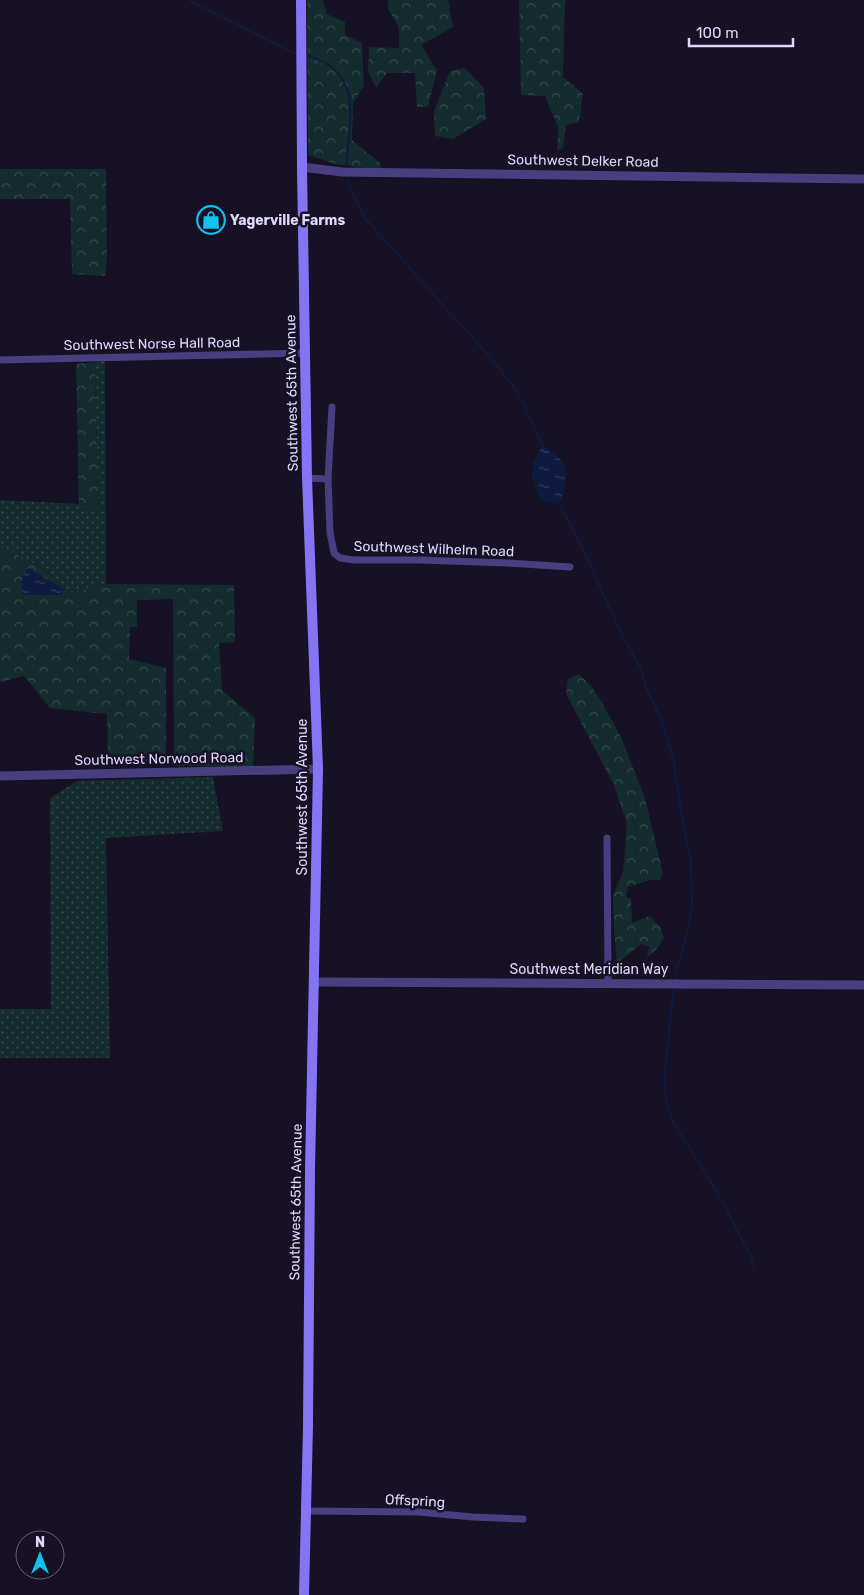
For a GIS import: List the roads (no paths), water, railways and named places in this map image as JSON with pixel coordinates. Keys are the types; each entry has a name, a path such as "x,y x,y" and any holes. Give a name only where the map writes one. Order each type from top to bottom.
{"main road":[{"name":"Southwest 65th Avenue","path":"301,0 307,478 318,769 304,1595"}],"street":[{"name":"Southwest Delker Road","path":"302,167 342,172 864,179"},
{"name":"Southwest Norse Hall Road","path":"0,360 305,354"},
{"path":"307,478 328,479 332,407"},
{"name":"Southwest Wilhelm Road","path":"328,479 331,545 334,553 340,558 354,560 500,562 570,567"},
{"name":"Southwest Norwood Road","path":"0,776 318,769"},
{"path":"607,838 608,983"},
{"name":"Southwest Meridian Way","path":"314,982 864,985"},
{"name":"Offspring","path":"306,1511 418,1512 523,1519"}],"water":[{"path":"543,445 558,457 566,470 566,485 559,504 544,501 539,497 532,478 533,462"},
{"path":"28,568 64,589 62,595 23,595 22,581"}],"waterway":[{"path":"189,0 294,53"},
{"path":"308,56 326,63 338,74 346,86 350,100 346,167"},
{"path":"347,180 364,217 488,355 514,387 543,446"},
{"path":"558,502 582,547 619,629 641,669 647,690 662,722 673,758 684,829 691,860 692,906 688,931 675,980"},
{"path":"674,987 664,1079 666,1101 672,1120 717,1192 750,1254 755,1269"}],"place":[{"name":"Yagerville Farms","path":"211,220"}]}
